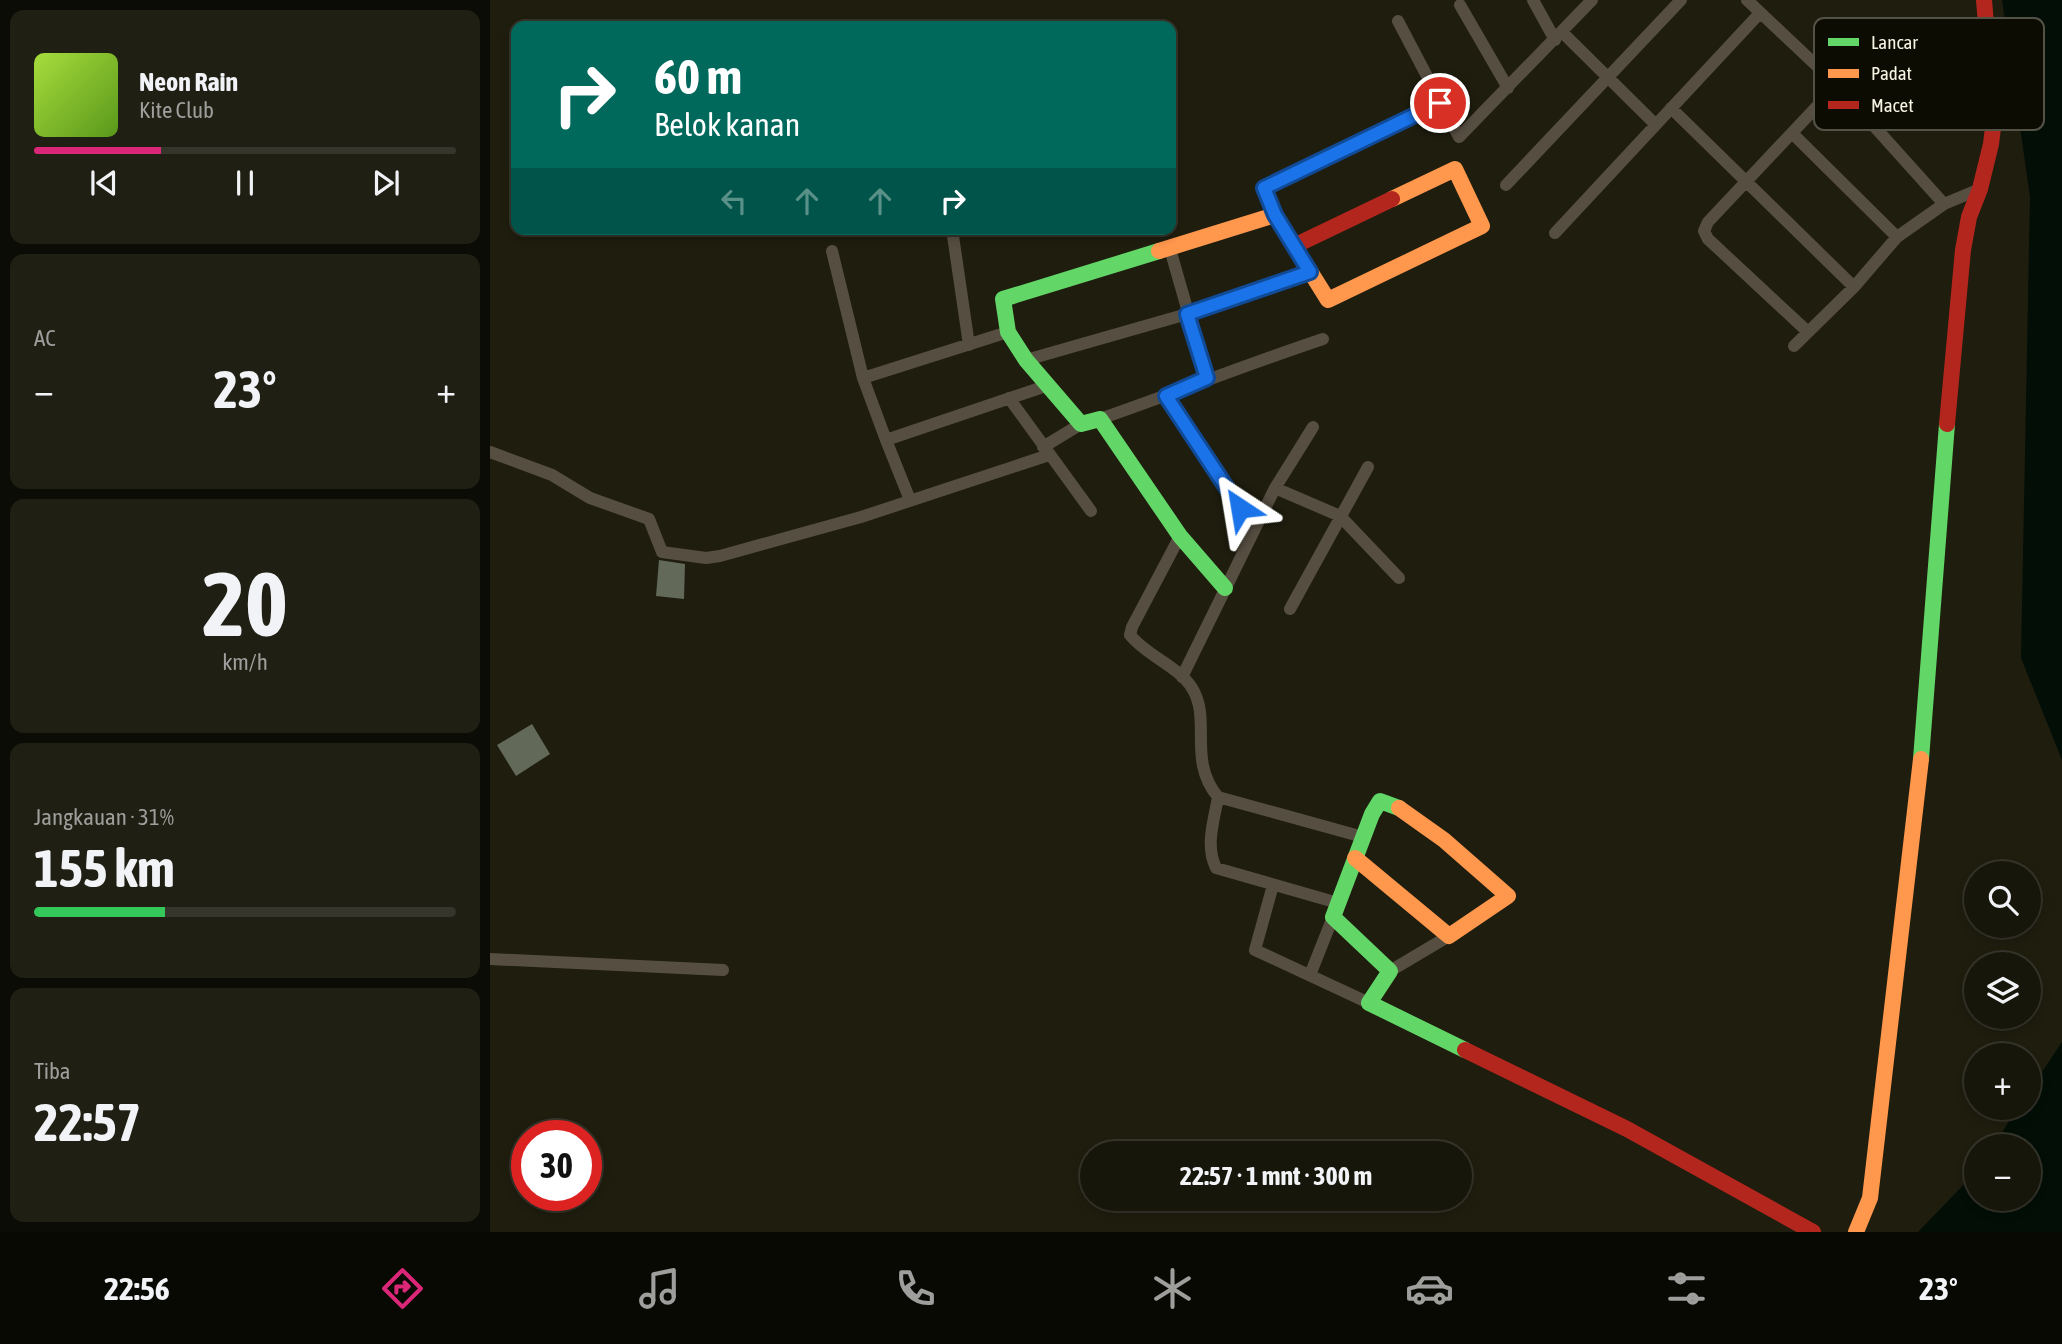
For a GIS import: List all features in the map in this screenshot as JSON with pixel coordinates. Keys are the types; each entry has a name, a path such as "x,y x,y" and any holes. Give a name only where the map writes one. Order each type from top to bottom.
{"street":[{"path":"1533,0 1558,36 1608,78 1656,124"},
{"path":"1398,21 1459,137 1592,0"},
{"path":"1506,185 1681,0"},
{"path":"1747,0 1814,63"},
{"path":"1983,0 1985,18"},
{"path":"1460,5 1507,88"},
{"path":"1555,233 1760,13"},
{"path":"1294,246 1455,169 1482,226 1328,300 1310,272 1294,246 1275,215 1264,188 1440,103"},
{"path":"1671,108 1854,287"},
{"path":"1808,332 1705,236 1704,231 1708,222 1744,181 1814,110"},
{"path":"1877,130 1944,204"},
{"path":"1856,1232 1870,1198 1924,734 1960,276 1969,217 1980,189 1992,130"},
{"path":"1792,133 1897,237"},
{"path":"1794,346 1854,287 1897,237 1944,204 1980,189"},
{"path":"1081,424 1046,386 1008,332 1003,299 1275,215"},
{"path":"954,235 969,345"},
{"path":"1170,249 1207,378"},
{"path":"832,251 863,378 910,500"},
{"path":"1026,360 1187,314 1310,272"},
{"path":"863,378 1008,332"},
{"path":"490,453 552,475 590,498 649,519 662,552 706,558 861,517 910,500 1046,451 1081,424 1323,339"},
{"path":"886,440 1046,386"},
{"path":"1166,396 1254,530"},
{"path":"1009,398 1091,511"},
{"path":"1100,419 1180,536 1226,588"},
{"path":"1182,677 1275,488 1312,427"},
{"path":"1290,609 1368,467"},
{"path":"1275,488 1340,516 1399,578"},
{"path":"1180,536 1132,626 1130,635 1191,687 1196,698 1203,772 1209,786 1218,797 1363,837"},
{"path":"1218,797 1209,845 1216,868 1273,885 1336,910 1390,971"},
{"path":"1310,975 1363,837 1380,801 1386,800 1408,810 1508,896 1449,936 1390,971 1369,1003"},
{"path":"1355,858 1449,936"},
{"path":"1273,885 1255,950 1627,1129 1813,1232"},
{"path":"490,959 723,970"}],"shaded area":[{"path":"2002,0 2062,0 2062,760 2021,658 2030,197 2020,130 2044,130 2044,18 2005,18"},
{"path":"2062,1042 2062,1232 1918,1232 1964,1184 1964,1211 2041,1211 2041,1134 2001,1134 2010,1120 2041,1120 2041,1074"}],"building":[{"path":"659,560 685,564 684,599 656,596"},
{"path":"532,724 550,754 516,776 497,745"}],"traffic: fast":[{"path":"1159,251 1003,299 1008,332 1026,360 1081,424 1100,419 1180,536 1225,588"},
{"path":"1921,759 1947,424"},
{"path":"1399,808 1380,801 1372,814 1333,917 1390,971 1369,1003 1465,1050"}],"traffic: slow":[{"path":"1159,251 1275,215 1328,300 1482,226 1455,169 1392,199"},
{"path":"1856,1232 1870,1198 1921,759"},
{"path":"1355,858 1449,936 1508,896 1444,840 1399,808"}],"traffic: jam":[{"path":"1984,0 1986,18"},
{"path":"1947,424 1963,250 1969,217 1980,189 1993,130"},
{"path":"1294,246 1392,199"},
{"path":"1465,1050 1627,1129 1813,1232"}],"route":[{"path":"1240,508 1166,396 1207,378 1187,314 1310,272 1275,215 1264,188 1440,103"}]}
